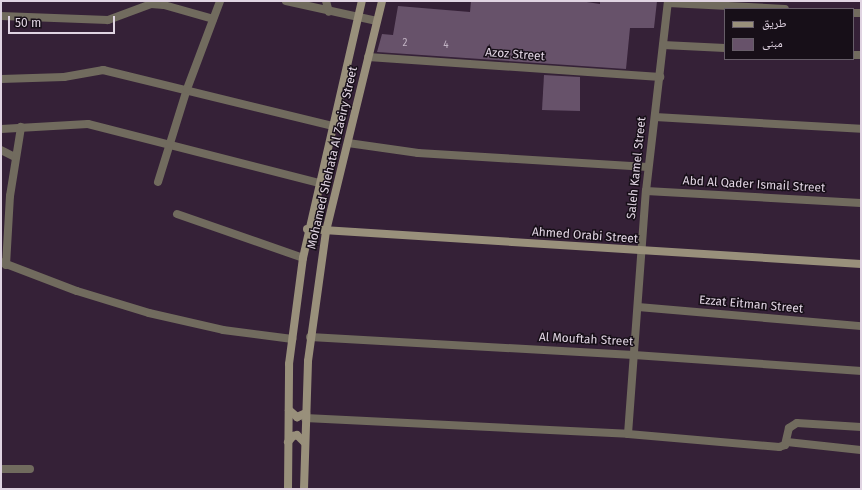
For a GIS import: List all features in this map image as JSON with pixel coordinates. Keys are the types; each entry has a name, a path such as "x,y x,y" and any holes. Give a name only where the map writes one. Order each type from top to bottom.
{"street":[{"path":"158,182 187,89 220,1"},
{"path":"286,1 328,12 377,21"},
{"path":"326,1 328,12"},
{"name":"Mohamed Shehata Al Zaeiry Street","path":"288,489 288,442 292,339 307,229 362,1"},
{"name":"Mohamed Shehata Al Zaeiry Street","path":"304,489 305,416 310,337 326,231 382,1"},
{"path":"668,2 768,8"},
{"name":"Saleh Kamel Street","path":"628,434 648,167 664,45 668,2"},
{"path":"1,16 108,20 151,4 164,5 213,19"},
{"path":"664,45 724,48"},
{"name":"Azoz Street","path":"368,57 660,77"},
{"path":"1,79 64,77 103,70 187,89 332,126"},
{"path":"655,117 861,129"},
{"path":"1,129 88,124 319,183"},
{"path":"21,127 3,264 77,291 150,313 223,330 292,339"},
{"path":"348,143 418,153 648,167"},
{"path":"1,150 16,158"},
{"name":"Abd Al Qader Ismail Street","path":"646,191 861,203"},
{"path":"177,214 303,258"},
{"name":"Ahmed Orabi Street","path":"307,229 641,252 861,264"},
{"name":"Ezzat Eitman Street","path":"638,307 861,326"},
{"name":"Al Mouftah Street","path":"310,337 634,355 861,371"},
{"path":"289,410 296,417 305,416 628,434 779,447 787,442 861,450"},
{"path":"787,442 789,428 797,423 861,427"},
{"path":"288,442 293,436 297,435 305,443"},
{"path":"1,469 30,469"}],"building":[{"path":"471,1 580,1 600,4 600,1 657,1 654,28 630,28 626,69 377,52 382,34 393,35 398,6 470,12"},
{"path":"544,75 580,77 580,111 542,110"}]}
